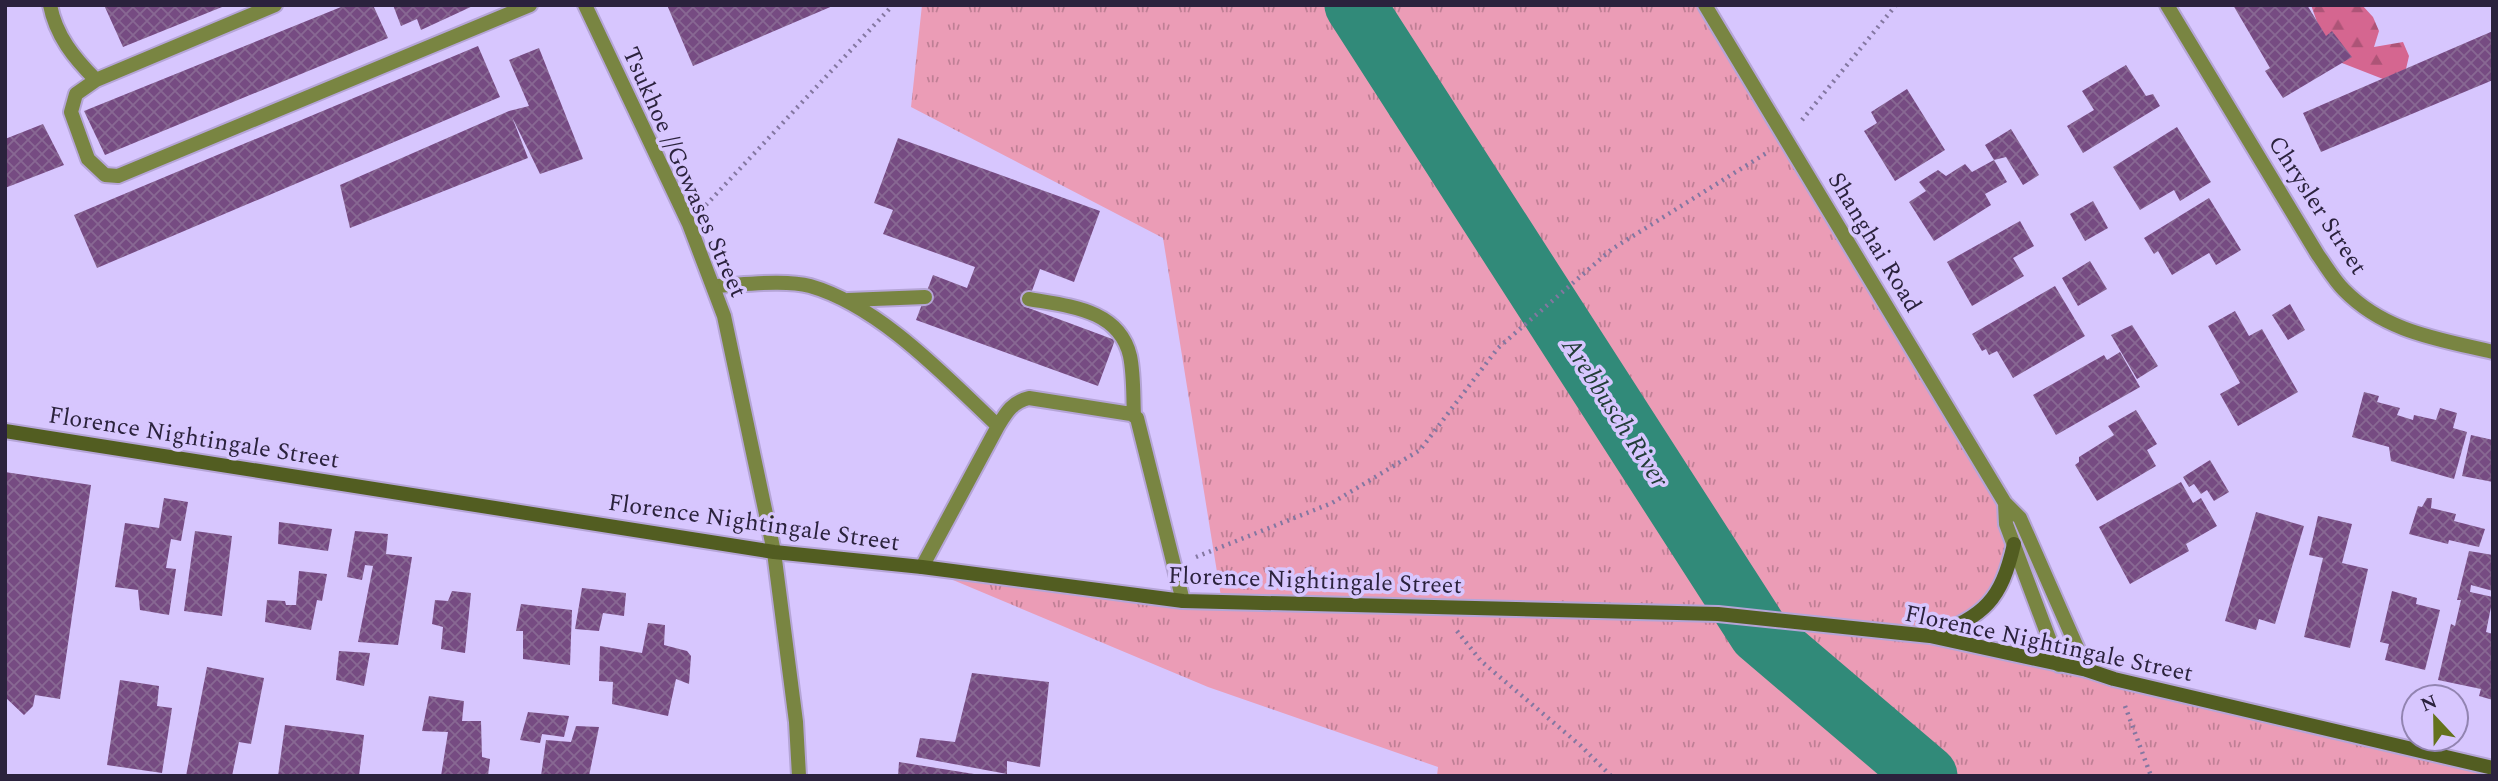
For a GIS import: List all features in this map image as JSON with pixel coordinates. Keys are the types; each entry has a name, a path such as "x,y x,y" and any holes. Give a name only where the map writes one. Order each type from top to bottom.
{"main road":[{"name":"Florence Nightingale Street","path":"5,431 774,552 922,567 1183,601 1718,614 1930,636 2087,670 2493,768"},
{"path":"1930,636 1962,625 1985,608 1997,593 2008,569 2014,544"}],"street":[{"path":"50,5 54,22 73,57 96,80"},
{"path":"275,5 96,80 76,93 71,112 88,159 105,175 118,176 530,5"},
{"name":"Tsukhoe //Gowases Street","path":"585,5 688,224 714,286 731,344 774,552 796,722 799,776"},
{"name":"Shanghai Road","path":"1705,5 2005,503 2020,518 2087,670"},
{"name":"Chrysler Street","path":"2167,5 2318,255 2342,288 2367,311 2390,324 2413,333 2493,352"},
{"path":"714,286 808,285 848,300 936,367 998,426"},
{"path":"848,300 925,297"},
{"path":"1029,299 1072,306 1102,316 1119,333 1129,355 1134,416"},
{"path":"922,567 998,426 1011,407 1018,401 1029,398 1134,416 1138,420 1183,601"},
{"name":"Shanghai Road","path":"2005,503 2006,524 2059,665"}],"path":[{"path":"688,224 893,5"},
{"path":"1173,566 1332,503 1420,450 1498,348 1612,249 1786,140 1896,5"},
{"path":"1438,607 1481,661 1581,746 1611,776"},
{"path":"2115,678 2151,776"}],"green space":[{"path":"922,5 1705,5 2005,503 2014,544 1997,593 1932,636 2400,746 2400,753 2429,753 2493,768 2493,776 1437,776 1438,767 1208,687 922,567 1222,603 1163,238 911,107"},
{"path":"2311,5 2362,5 2373,17 2379,31 2374,47 2403,42 2409,56 2406,69 2383,79 2342,63 2317,22"}],"building":[{"path":"104,5 227,5 123,47"},
{"path":"346,5 373,5 388,38 105,155 84,111"},
{"path":"393,5 475,5 421,30 417,19 401,26"},
{"path":"667,5 835,5 693,66"},
{"path":"2233,5 2307,5 2326,36 2332,31 2352,57 2283,98 2265,71 2270,68"},
{"path":"2493,31 2493,80 2321,152 2303,113"},
{"path":"478,46 500,97 97,268 74,215"},
{"path":"539,48 583,159 540,174 512,117 528,158 350,228 340,185 509,111 529,106 509,60"},
{"path":"2126,65 2146,96 2153,94 2160,106 2083,153 2067,126 2094,110 2082,91"},
{"path":"1907,89 1945,150 1895,181 1864,131 1877,123 1871,112"},
{"path":"43,124 64,165 5,188 5,139"},
{"path":"2177,127 2211,182 2180,201 2174,190 2140,210 2113,167"},
{"path":"2011,129 2039,175 2023,185 2006,157 1994,160 1985,145"},
{"path":"898,138 1100,211 1074,282 1040,269 1026,307 1115,340 1098,386 916,320 933,275 967,288 975,267 883,234 893,210 874,203"},
{"path":"1994,160 2007,182 1985,194 1991,205 1934,241 1909,202 1926,191 1919,182 1938,170 1946,176 1965,164 1972,172"},
{"path":"2209,198 2241,250 2216,265 2209,253 2172,275 2158,251 2154,254 2144,238"},
{"path":"2093,201 2108,228 2085,241 2070,214"},
{"path":"2020,221 2034,246 2013,258 2024,276 1972,306 1947,262"},
{"path":"2090,261 2107,289 2078,306 2062,278"},
{"path":"2055,286 2085,336 2013,378 1997,351 1989,355 1986,349 1982,351 1972,334"},
{"path":"2290,304 2305,330 2288,340 2272,315"},
{"path":"2235,311 2249,336 2262,329 2298,392 2238,426 2220,394 2240,383 2208,326"},
{"path":"2132,325 2158,366 2137,379 2111,335"},
{"path":"2120,352 2140,387 2056,435 2033,395 2104,355 2107,360"},
{"path":"2364,392 2379,396 2377,402 2400,408 2397,415 2413,420 2414,415 2436,420 2440,408 2457,413 2453,428 2467,432 2454,479 2391,461 2389,447 2352,437"},
{"path":"2136,410 2157,444 2147,450 2156,466 2097,501 2075,465 2079,462 2079,457 2114,435 2108,426"},
{"path":"2471,435 2493,440 2493,482 2462,476"},
{"path":"2210,460 2229,492 2214,501 2207,490 2201,494 2194,484 2189,487 2183,477"},
{"path":"5,472 91,485 60,699 35,695 33,706 24,715 5,697"},
{"path":"2181,482 2193,503 2201,498 2217,526 2186,544 2189,551 2130,584 2099,527"},
{"path":"164,498 188,502 181,541 171,539 166,568 176,569 169,615 140,610 138,590 115,587 125,523 159,528"},
{"path":"2427,498 2432,498 2431,508 2456,514 2454,521 2485,529 2479,547 2449,540 2448,544 2409,534 2418,506 2422,507"},
{"path":"2256,512 2304,526 2275,624 2259,619 2256,630 2225,621"},
{"path":"2318,516 2352,524 2342,563 2368,569 2350,648 2304,637 2323,558 2309,555"},
{"path":"279,522 332,529 328,551 278,544"},
{"path":"195,531 232,536 222,616 184,611"},
{"path":"355,531 388,534 386,554 412,557 398,645 358,642 373,566 365,565 362,580 347,577"},
{"path":"2469,551 2493,555 2493,591 2471,585 2470,592 2493,597 2486,632 2493,634 2493,700 2479,696 2481,689 2470,687 2470,683 2438,680 2451,624 2455,626 2461,600 2457,600"},
{"path":"299,571 327,574 322,601 317,600 311,630 265,622 267,600 296,605"},
{"path":"582,588 626,593 624,616 603,613 599,631 575,629"},
{"path":"452,591 471,593 465,653 441,649 443,627 432,624 435,600 448,601"},
{"path":"2392,591 2417,598 2416,604 2440,610 2425,670 2385,660 2389,644 2380,642"},
{"path":"521,604 572,610 570,665 523,659 523,631 516,631"},
{"path":"648,623 665,625 664,645 687,651 691,656 689,684 676,679 668,716 612,704 613,682 599,681 600,646 642,653"},
{"path":"339,651 370,653 364,686 336,680"},
{"path":"207,667 264,678 251,744 239,742 232,776 186,776"},
{"path":"972,673 1049,682 1040,767 1007,761 1007,774 916,757 920,738 955,742"},
{"path":"120,680 159,686 157,706 172,708 162,773 107,765"},
{"path":"429,696 464,701 462,721 481,721 482,757 490,759 488,776 441,776 448,732 422,731"},
{"path":"528,712 569,716 564,737 542,734 540,743 520,740"},
{"path":"285,725 364,735 359,776 278,776"},
{"path":"576,726 599,727 589,776 541,776 546,740 571,742"},
{"path":"899,762 974,774 974,776 898,776"}],"waterway":[{"name":"Arebbusch River","path":"1355,5 1759,633 1927,776"}]}
